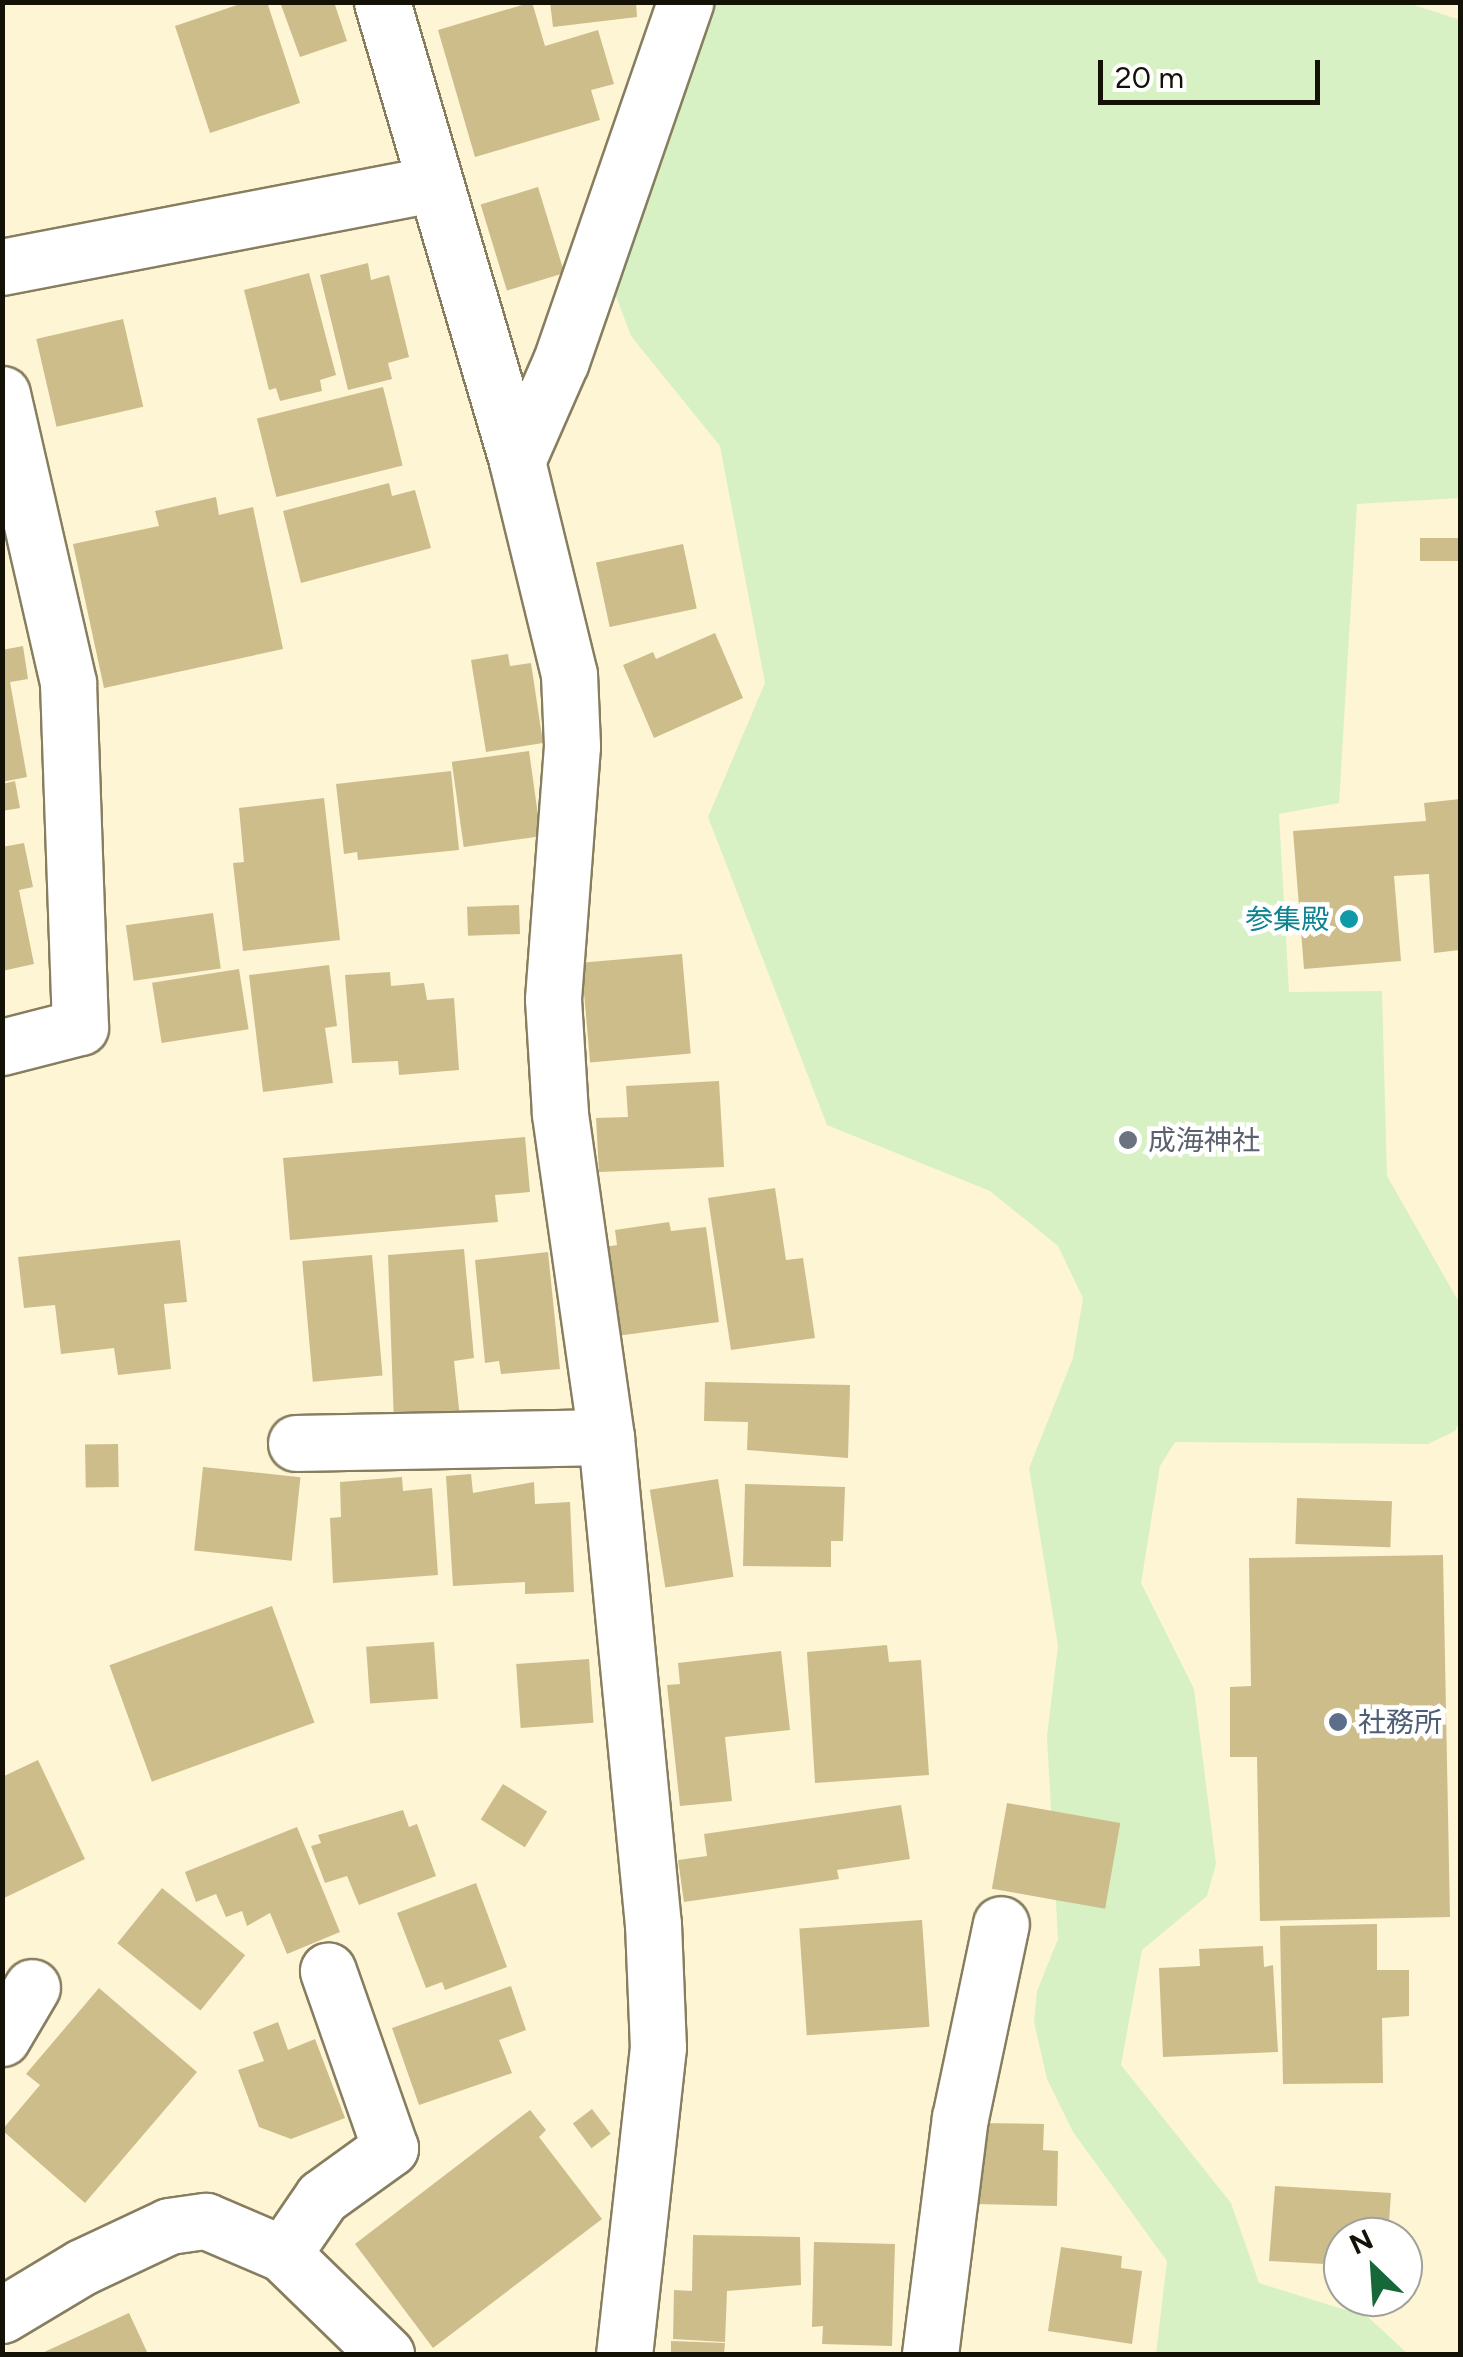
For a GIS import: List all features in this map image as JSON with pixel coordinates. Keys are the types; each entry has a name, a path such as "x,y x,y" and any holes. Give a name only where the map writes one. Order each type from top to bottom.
{"street":[{"path":"382,2 518,462 568,674 572,746 553,1000 560,1114 606,1437 653,1924 658,2047 624,2354"},
{"path":"518,462 561,361 685,2"},
{"path":"2,267 434,184"},
{"path":"2,394 68,683 80,1027 2,1046"},
{"path":"296,1443 606,1437"},
{"path":"930,2354 960,2118 1000,1924"},
{"path":"283,2254 322,2197 390,2148 328,1971"},
{"path":"2,2038 32,1987"},
{"path":"2,2315 82,2266 169,2226 206,2221 242,2231 283,2254 386,2354"}],"green space":[{"name":"成海神社","path":"1405,2 1460,20 1460,498 1357,504 1339,803 1279,814 1289,992 1382,991 1387,1176 1460,1304 1460,1420 1455,1431 1428,1444 1175,1442 1160,1466 1141,1583 1194,1689 1216,1864 1207,1896 1142,1950 1121,2065 1231,2203 1259,2283 1323,2303 1323,2317 1368,2317 1408,2354 1156,2354 1167,2261 1073,2132 1047,2079 1034,2022 1037,1991 1058,1939 1047,1736 1058,1646 1029,1468 1073,1358 1083,1298 1058,1246 990,1191 827,1125 708,817 765,683 720,446 631,336 606,270 702,3"}],"building":[{"path":"246,2 267,2 300,103 210,133 175,26"},
{"path":"280,2 334,2 347,41 300,57"},
{"path":"532,2 545,46 598,30 614,84 591,90 600,120 475,157 438,30"},
{"path":"550,2 636,2 637,17 553,27"},
{"path":"538,187 564,273 507,291 481,205"},
{"path":"368,263 371,280 389,275 409,357 388,363 392,379 348,390 320,275"},
{"path":"309,273 336,375 320,380 322,391 280,401 276,388 269,390 244,290"},
{"path":"123,319 143,407 57,427 36,339"},
{"path":"383,387 403,466 276,497 257,418"},
{"path":"389,483 392,496 415,490 431,548 301,583 283,511"},
{"path":"216,497 219,515 253,507 283,649 104,688 73,544 159,526 155,511"},
{"path":"1420,538 1460,538 1460,561 1420,561"},
{"path":"683,544 697,609 610,627 596,563"},
{"path":"715,633 743,698 654,738 623,665 653,652 656,659"},
{"path":"23,646 28,679 10,682 27,777 2,782 2,650"},
{"path":"508,654 510,666 531,663 543,743 486,752 471,660"},
{"path":"529,751 541,836 464,847 452,762"},
{"path":"451,771 459,850 358,860 357,852 344,854 336,784"},
{"path":"15,781 20,808 2,811 2,784"},
{"path":"324,798 340,940 243,951 233,863 244,862 239,808"},
{"name":"参集殿","path":"1460,799 1460,950 1434,953 1429,874 1394,876 1401,961 1304,969 1293,831 1426,821 1424,803"},
{"path":"24,843 33,887 19,890 34,964 2,971 2,847"},
{"path":"519,905 520,934 468,936 467,907"},
{"path":"213,913 221,968 134,981 126,925"},
{"path":"682,954 691,1054 590,1062 581,963"},
{"path":"329,965 337,1026 325,1028 333,1083 263,1092 249,975"},
{"path":"239,969 249,1029 162,1043 152,983"},
{"path":"390,972 391,986 424,983 427,1000 454,998 459,1070 399,1075 398,1061 352,1063 345,975"},
{"path":"719,1081 724,1167 599,1172 596,1118 628,1117 626,1086"},
{"path":"525,1137 530,1192 495,1195 498,1222 290,1240 283,1158"},
{"path":"775,1188 786,1260 803,1258 815,1338 731,1350 708,1198"},
{"path":"669,1222 671,1231 706,1227 719,1322 617,1336 605,1247 617,1245 615,1230"},
{"path":"180,1240 187,1302 164,1304 171,1369 118,1375 114,1348 61,1354 55,1305 24,1308 18,1257"},
{"path":"464,1249 474,1358 454,1361 460,1418 394,1424 388,1255"},
{"path":"548,1252 560,1369 501,1374 499,1361 485,1363 475,1260"},
{"path":"372,1255 383,1376 313,1382 302,1261"},
{"path":"705,1382 850,1385 848,1458 747,1450 748,1422 704,1421"},
{"path":"118,1444 119,1487 86,1488 85,1445"},
{"path":"203,1467 300,1477 292,1561 194,1551"},
{"path":"471,1474 473,1493 534,1482 535,1504 570,1502 574,1592 525,1594 525,1582 453,1586 446,1476"},
{"path":"402,1477 403,1491 432,1488 438,1575 333,1583 330,1518 341,1517 340,1482"},
{"path":"718,1479 733,1577 665,1588 650,1490"},
{"path":"745,1484 845,1487 843,1541 831,1541 831,1567 743,1566"},
{"path":"1297,1498 1392,1501 1390,1547 1295,1544"},
{"name":"社務所","path":"1443,1555 1450,1917 1260,1921 1257,1757 1230,1757 1230,1687 1251,1686 1249,1558"},
{"path":"272,1606 314,1723 152,1782 109,1665"},
{"path":"434,1642 438,1699 370,1704 366,1647"},
{"path":"887,1645 889,1662 921,1660 929,1775 815,1783 807,1652"},
{"path":"781,1651 790,1730 725,1737 732,1801 680,1806 667,1685 680,1684 678,1663"},
{"path":"589,1659 593,1723 521,1728 516,1664"},
{"path":"38,1760 85,1859 2,1899 2,1777"},
{"path":"503,1784 547,1812 525,1847 481,1820"},
{"path":"1007,1803 1120,1823 1105,1909 992,1889"},
{"path":"901,1805 910,1859 837,1870 839,1879 684,1902 678,1860 707,1856 704,1834"},
{"path":"403,1810 409,1827 417,1824 436,1876 359,1905 347,1876 325,1883 311,1846 321,1843 318,1835"},
{"path":"297,1827 340,1932 287,1954 270,1913 247,1926 242,1911 226,1917 216,1894 196,1902 185,1872"},
{"path":"476,1883 507,1967 445,1990 442,1982 426,1988 397,1913"},
{"path":"162,1888 245,1955 200,2011 117,1943"},
{"path":"922,1920 929,2027 807,2035 799,1929"},
{"path":"1377,1924 1377,1970 1409,1970 1409,2016 1382,2018 1383,2083 1283,2084 1280,1926"},
{"path":"1263,1946 1264,1967 1273,1965 1278,2052 1163,2057 1159,1968 1200,1966 1199,1949"},
{"path":"511,1986 526,2030 499,2040 512,2073 419,2105 392,2028"},
{"path":"99,1988 197,2072 85,2203 2,2130 40,2085 26,2074"},
{"path":"278,2022 288,2050 315,2039 345,2118 291,2139 259,2127 238,2070 264,2061 253,2032"},
{"path":"592,2109 611,2134 591,2148 573,2123"},
{"path":"530,2110 546,2130 539,2137 602,2219 433,2348 355,2244"},
{"path":"979,2123 1044,2124 1043,2150 1058,2151 1057,2206 977,2204"},
{"path":"1275,2186 1391,2193 1389,2217 1323,2217 1323,2264 1269,2261"},
{"path":"693,2235 800,2237 801,2285 727,2291 725,2342 673,2339 674,2290 692,2291"},
{"path":"814,2242 895,2244 892,2346 822,2344 823,2326 812,2327"},
{"path":"1061,2247 1122,2256 1121,2268 1142,2271 1132,2344 1048,2331"},
{"path":"129,2313 148,2354 40,2354"},
{"path":"671,2341 725,2343 724,2354 671,2354"}],"place":[{"name":"参集殿","path":"1349,919"},
{"name":"成海神社","path":"1128,1140"},
{"name":"社務所","path":"1338,1722"}]}
